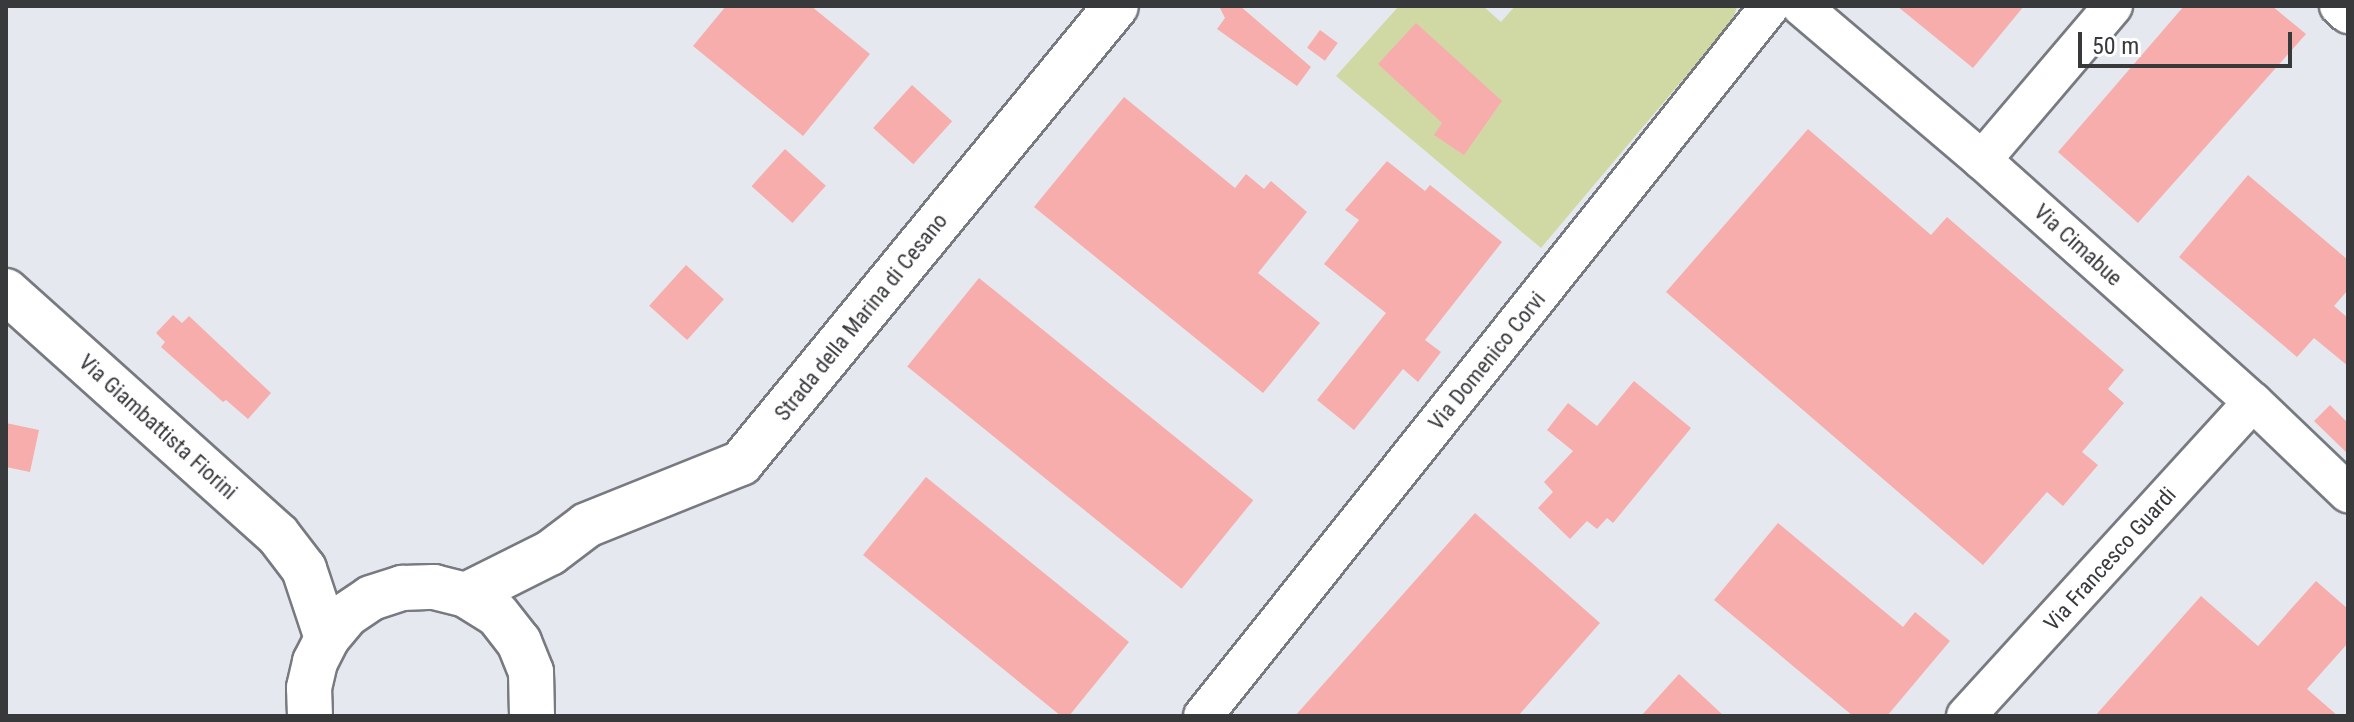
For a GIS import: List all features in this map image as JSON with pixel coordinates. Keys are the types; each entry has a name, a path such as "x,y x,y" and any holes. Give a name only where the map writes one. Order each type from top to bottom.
{"main road":[{"name":"Strada della Marina di Cesano","path":"466,595 550,553 587,525 741,463 1116,6"},
{"name":"Via Giambattista Fiorini","path":"6,291 278,535 304,569 327,586 371,598"},
{"path":"519,642 532,596 550,553"},
{"name":"Via Giambattista Fiorini","path":"304,569 327,638"},
{"path":"310,716 312,675 327,638 346,615 371,598 402,588 424,587 466,595 497,614 519,642 531,672 532,716"}],"street":[{"name":"Via Domenico Corvi","path":"1203,716 1770,6"},
{"name":"Via Cimabue","path":"1801,6 1982,160 2253,402 2348,493"},
{"path":"1982,160 2113,6"},
{"path":"2339,6 2348,14"},
{"name":"Via Francesco Guardi","path":"1966,716 2253,402"}],"green space":[{"path":"1399,6 1483,6 1501,22 1515,6 1737,6 1733,20 1541,248 1336,76"}],"building":[{"path":"726,6 811,6 870,54 803,136 693,46"},
{"path":"1219,6 1240,6 1311,67 1297,86 1217,29 1225,18"},
{"path":"1897,6 2024,6 1973,68"},
{"path":"2184,6 2272,6 2306,34 2138,223 2058,152"},
{"path":"1416,23 1502,101 1464,155 1434,135 1442,123 1378,64"},
{"path":"1320,30 1338,43 1325,61 1307,48"},
{"path":"912,85 952,121 913,164 873,128"},
{"path":"1124,97 1235,188 1246,174 1264,189 1271,181 1307,212 1258,273 1320,323 1263,393 1034,207"},
{"path":"1808,129 1931,235 1947,217 2124,370 2108,389 2124,403 2082,452 2098,465 2063,506 2047,492 1983,565 1666,292"},
{"path":"785,149 826,186 792,223 752,186"},
{"path":"1387,161 1425,191 1430,185 1502,242 1425,340 1441,352 1418,382 1403,369 1354,430 1317,400 1386,313 1324,264 1359,220 1345,210"},
{"path":"2248,175 2348,260 2348,290 2334,306 2348,318 2348,366 2314,338 2297,357 2179,257"},
{"path":"686,265 724,299 687,340 649,306"},
{"path":"979,278 1253,500 1182,589 907,367"},
{"path":"173,315 182,323 189,316 271,393 248,419 226,400 223,402 161,347 165,342 156,333"},
{"path":"1634,381 1691,428 1613,523 1607,518 1597,529 1587,521 1570,539 1538,508 1553,492 1544,482 1573,451 1547,430 1568,403 1597,426"},
{"path":"2330,405 2348,423 2348,454 2314,421"},
{"path":"6,423 39,430 30,472 6,467"},
{"path":"926,477 1129,642 1069,716 1061,716 863,555"},
{"path":"1475,513 1600,623 1518,716 1295,716"},
{"path":"1778,523 1903,627 1915,612 1950,641 1887,716 1853,716 1714,600"},
{"path":"2316,581 2348,609 2348,643 2307,689 2338,716 2095,716 2201,596 2258,646"},
{"path":"1679,674 1724,716 1641,716"}]}
